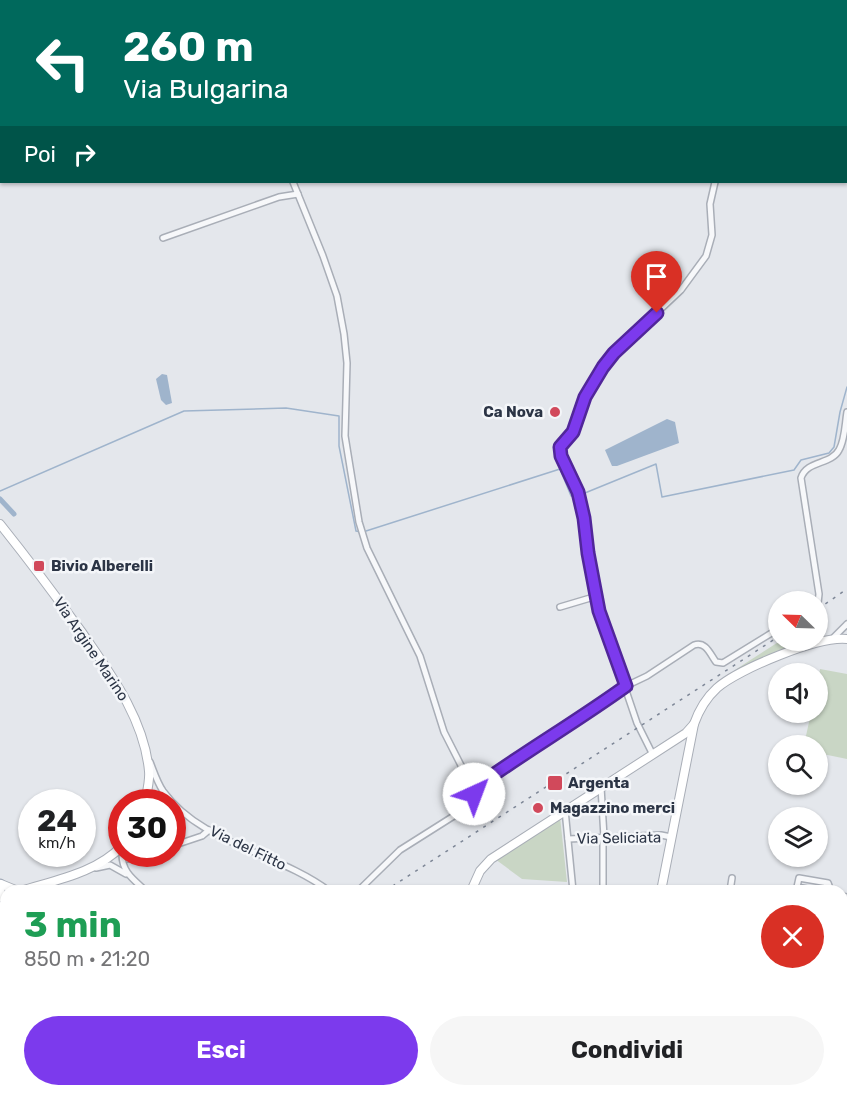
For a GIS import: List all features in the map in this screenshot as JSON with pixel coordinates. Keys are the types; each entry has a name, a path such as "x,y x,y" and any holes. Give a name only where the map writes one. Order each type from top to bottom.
{"main road":[{"path":"0,884 0,897"}],"street":[{"path":"293,183 333,286 344,334 347,363 345,436 363,532 376,566 420,656 444,732 473,789 475,799 472,804 400,850 363,885"},
{"path":"651,753 641,734 599,611 579,495 561,456 560,447 573,432 585,397 603,367 622,345 681,290 705,256 712,235 710,204 716,183"},
{"path":"163,238 279,197 298,194"},
{"path":"819,591 801,478 804,471 811,466 837,453 841,446 847,412"},
{"name":"Via Argine Marino","path":"0,524 64,608 116,683 133,716 145,749 149,770 147,789"},
{"path":"560,607 597,596"},
{"path":"833,638 847,624"},
{"path":"473,789 567,728 626,686 647,676 694,645 705,646 721,664 768,635"},
{"path":"662,885 694,724 706,700 724,683 765,662 833,638 847,639"},
{"path":"474,885 480,871 490,859 651,753 686,733 694,724"},
{"path":"659,748 673,743 684,744 689,748"},
{"name":"Via del Fitto","path":"145,749 162,788"},
{"path":"147,789 153,786 162,788"},
{"path":"601,787 603,885"},
{"path":"565,810 572,885"},
{"name":"Via del Fitto","path":"186,815 210,830 302,874 319,885"},
{"path":"186,841 202,836 210,830"},
{"name":"Via Seliciata","path":"568,839 661,835 671,837"},
{"path":"90,869 108,858"},
{"path":"39,885 108,865"},
{"path":"117,867 132,878"},
{"path":"126,867 126,872 140,885"},
{"path":"731,885 732,878"},
{"path":"797,885 799,878 829,885"}],"green space":[{"path":"768,649 768,651 789,651 735,670"},
{"path":"828,670 847,674 847,759 828,755 828,735 806,735 809,723 828,723"},
{"path":"560,817 567,882 522,879 495,859"}],"water":[{"path":"162,374 167,375 172,403 166,405 161,400 156,379"},
{"path":"667,419 675,422 679,443 612,466 605,450"}],"waterway":[{"path":"580,495 656,464 662,497 794,470 801,460 829,453 834,447 847,387"},
{"path":"0,491 184,411 286,408 339,416 339,446 356,531 361,532"},
{"path":"366,531 560,469 571,496 575,496"},
{"path":"0,499 14,514"}],"railway":[{"path":"828,602 847,589"},
{"path":"394,885 768,643"}],"place":[{"name":"Ca Nova","path":"555,412"},
{"name":"Bivio Alberelli","path":"39,566"},
{"name":"Argenta","path":"555,783"},
{"name":"Magazzino merci","path":"538,808"}],"route":[{"path":"474,794 473,789 496,772 567,728 626,686 599,611 578,492 561,456 560,447 573,432 579,410 591,384 603,367 614,353 657,313"}]}
